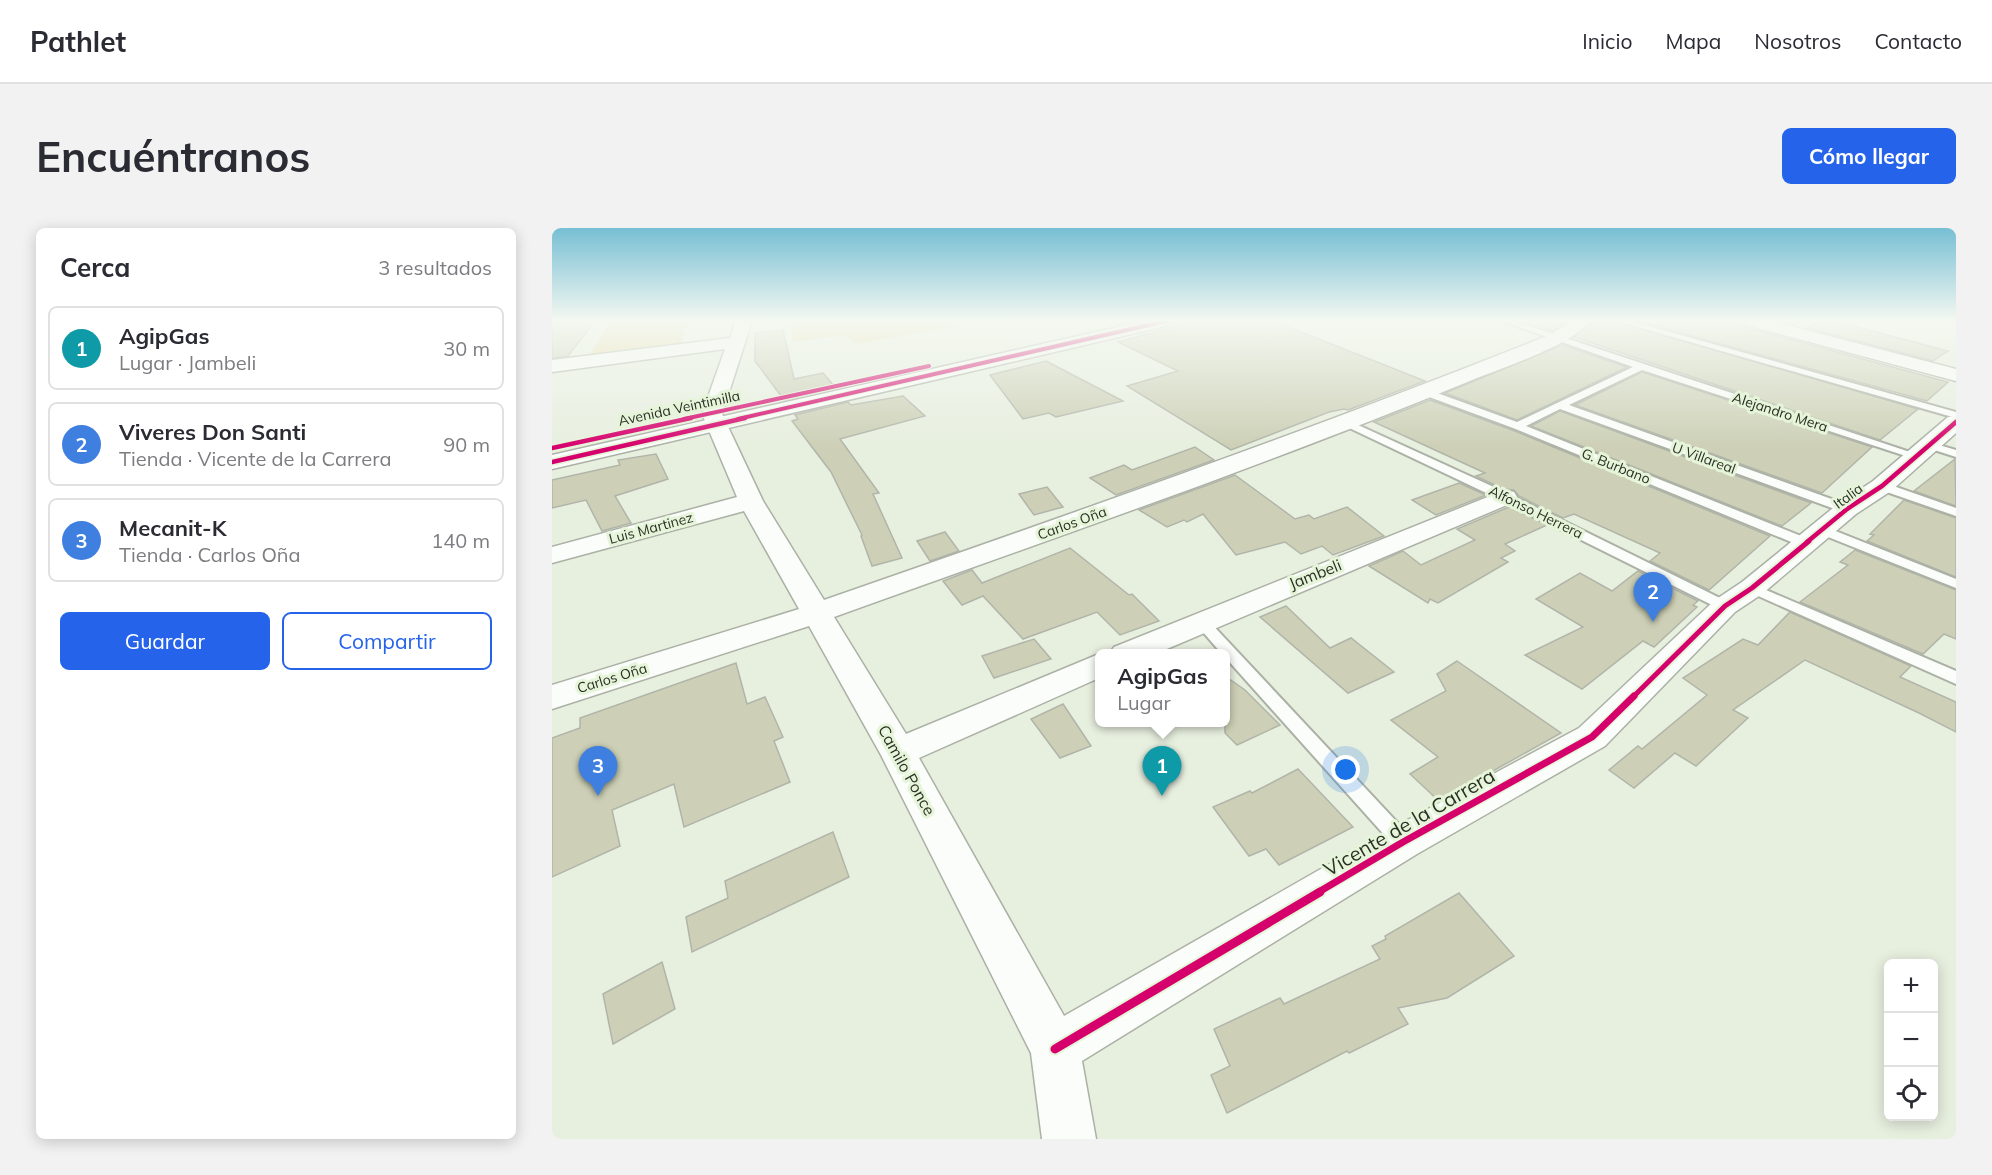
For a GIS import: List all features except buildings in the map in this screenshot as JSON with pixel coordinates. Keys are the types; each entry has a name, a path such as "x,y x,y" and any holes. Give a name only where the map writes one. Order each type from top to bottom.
{"street":[{"path":"552,366 571,364"},
{"path":"714,420 731,364"},
{"name":"Avenida Veintimilla","path":"552,462 714,420 966,364"},
{"name":"Carlos Oña","path":"552,697 816,614 1152,494 1495,364"},
{"path":"1913,364 1956,375"},
{"name":"Avenida Veintimilla","path":"552,448 714,420"},
{"name":"Camilo Ponce","path":"714,420 751,501 898,752 1055,1048 1069,1139"},
{"name":"Italia","path":"1739,597 1847,509 1882,486 1956,422"},
{"name":"Jambeli","path":"1137,649 1505,497"},
{"name":"Luis Martinez","path":"552,555 751,501"},
{"name":"Vicente de la Carrera","path":"1055,1048 1403,842 1592,737 1739,597"},
{"path":"898,752 1095,667"}],"lane":[{"name":"Alejandro Mera","path":"1631,364 1923,451 1956,454"},
{"path":"1771,364 1956,416"},
{"path":"1517,426 1641,367"},
{"path":"1517,426 1641,367"},
{"name":"G. Burbano","path":"1425,392 1814,537 1956,584"},
{"name":"U Villareal","path":"1561,406 1847,509"},
{"name":"Alfonso Herrera","path":"1345,422 1505,497 1739,597 1956,678"},
{"path":"1882,486 1956,512"},
{"path":"1201,621 1227,649"},
{"path":"1230,653 1403,842"}],"cycle path":[{"path":"552,462 981,364"},
{"path":"552,448 929,366"},
{"path":"1055,1049 1403,842 1592,737 1725,606 1752,588 1847,509 1882,486 1956,422"}],"place":[{"name":"Viveres Don Santi","path":"1653,622"},
{"name":"Mecanit-K","path":"598,796"},
{"name":"AgipGas","path":"1162,796"}]}
